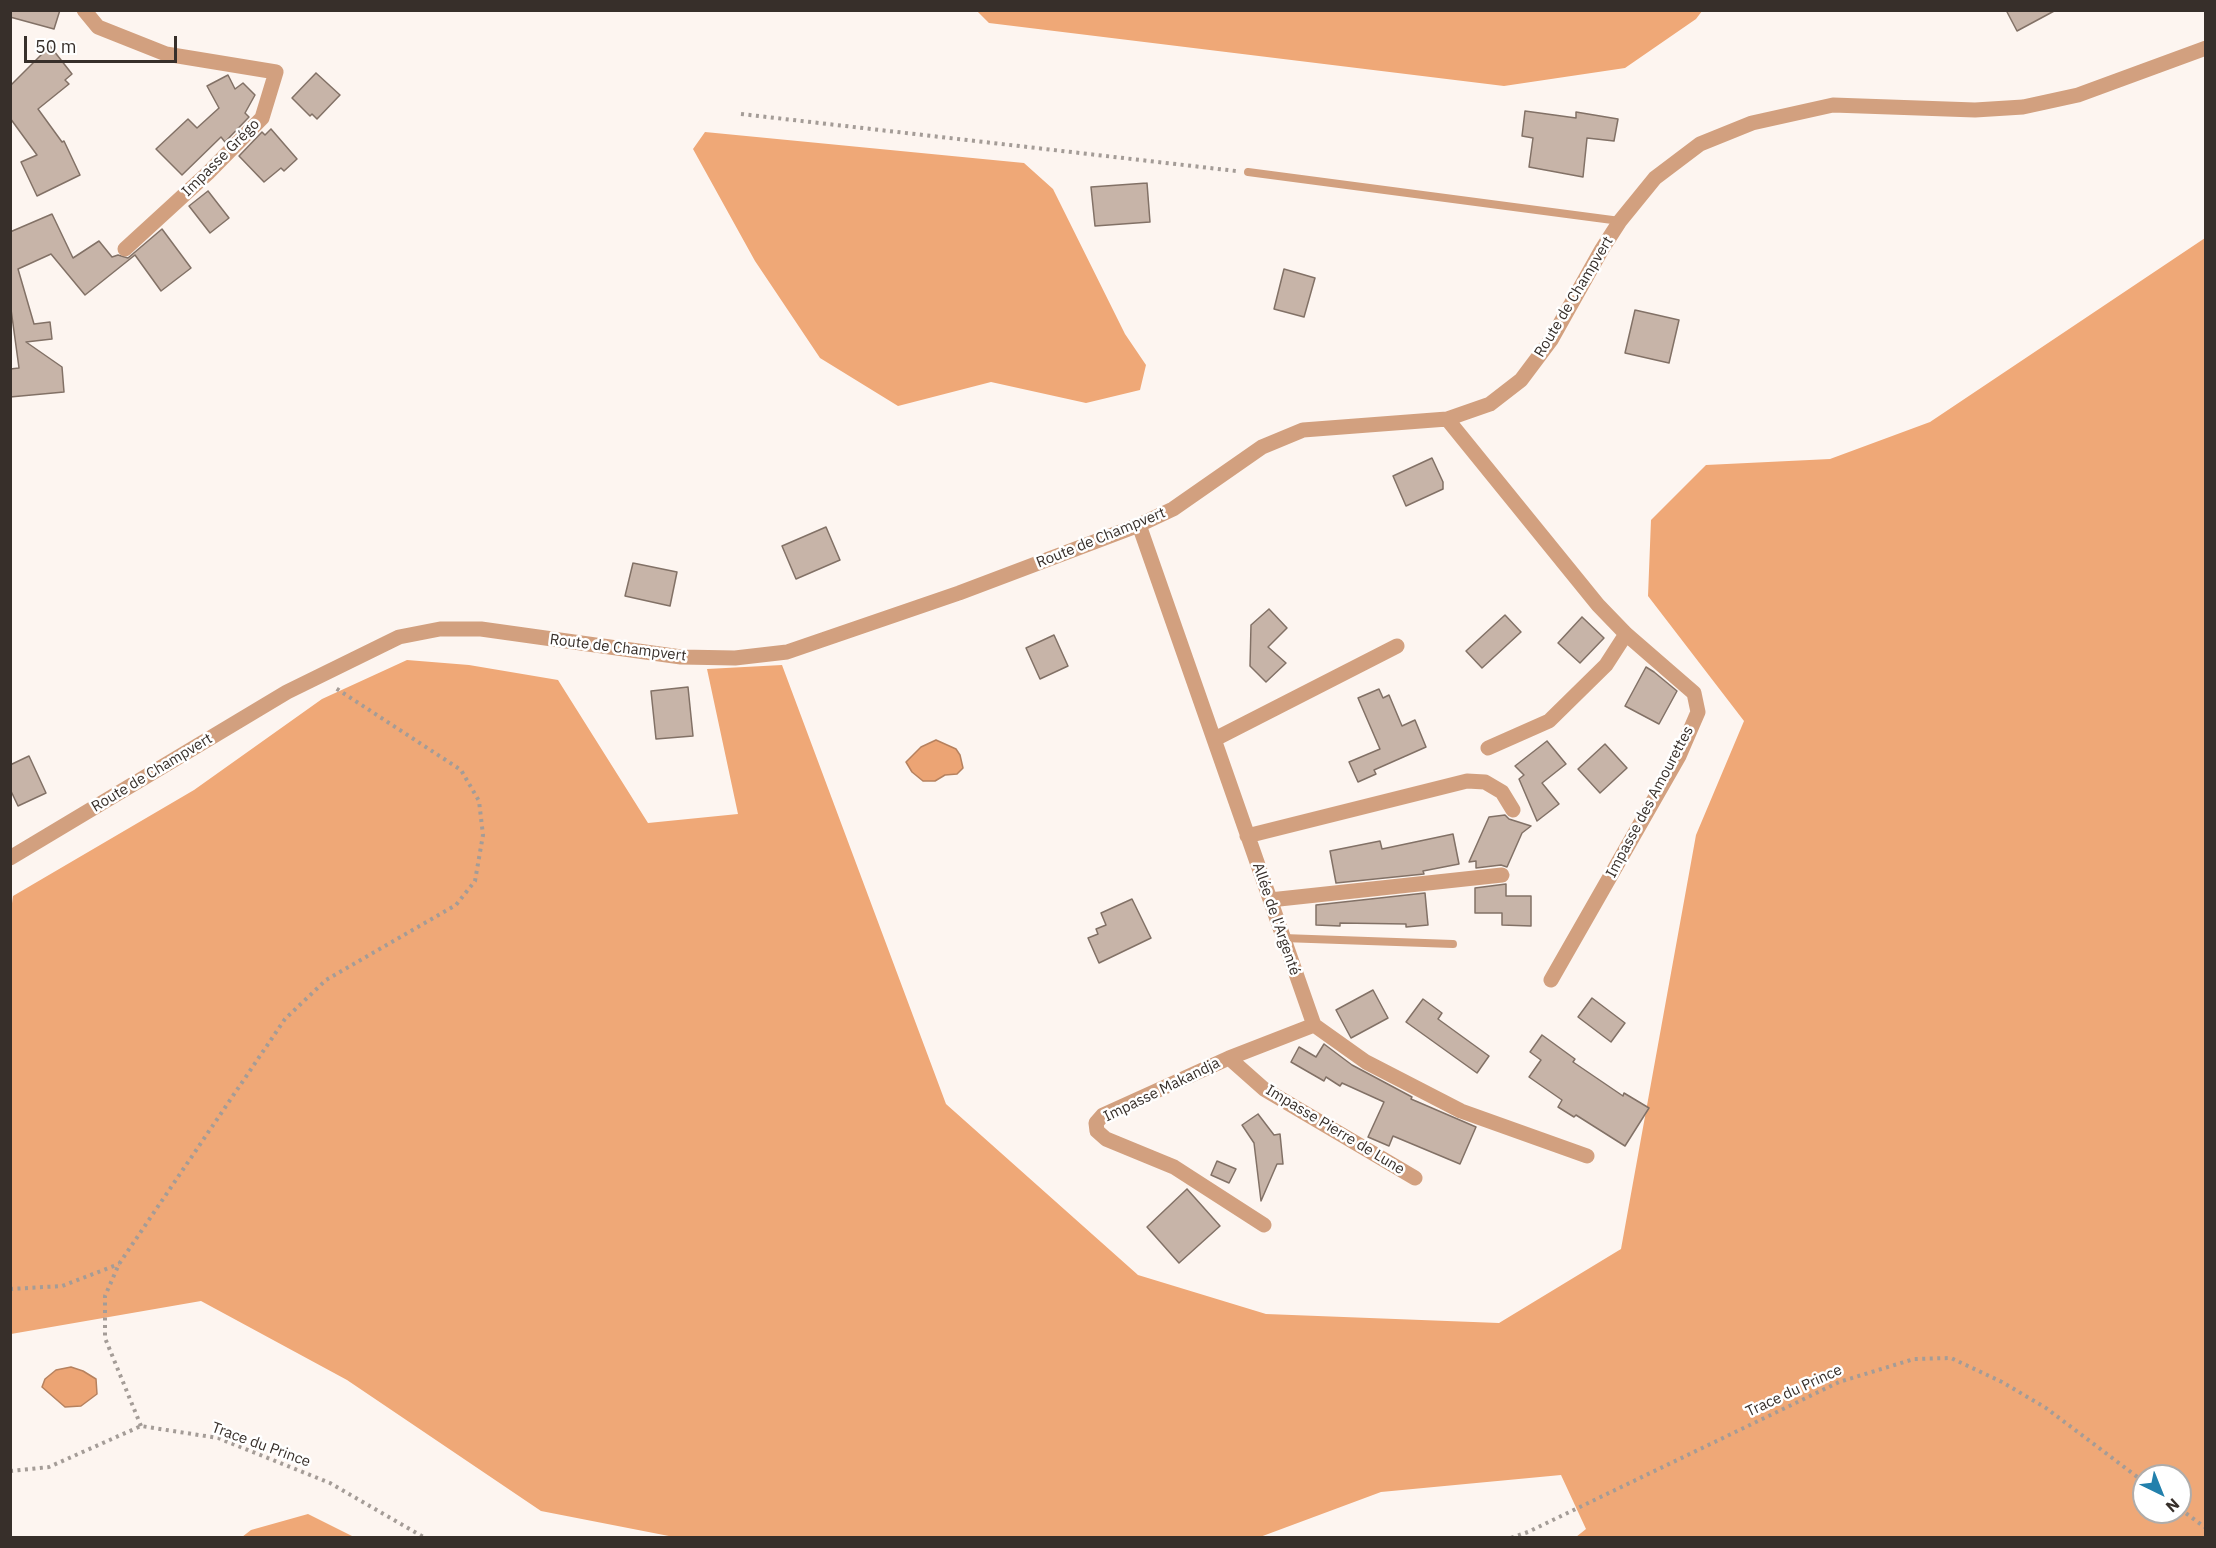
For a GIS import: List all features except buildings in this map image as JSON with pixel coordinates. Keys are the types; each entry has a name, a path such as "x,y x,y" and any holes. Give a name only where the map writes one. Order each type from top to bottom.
{"street":[{"name":"Impasse Grégo","path":"84,10 98,27 166,54 276,72 262,118 208,173 125,249"},
{"name":"Route de Champvert","path":"10,858 287,692 399,637 440,629 482,629 681,657 735,658 787,652 959,593 1139,525 1173,509 1262,447 1303,430 1447,419 1490,404 1521,380 1551,340 1602,249 1620,221 1655,178 1700,144 1752,123 1833,105 1975,110 2024,107 2078,95 2205,48"},
{"name":"Impasse des Amourettes","path":"1447,419 1598,605 1626,634 1694,693 1698,712 1679,756 1551,980"},
{"name":"Allée de l'Argenté","path":"1139,525 1314,1025"},
{"path":"1488,748 1549,721 1606,665 1626,634"},
{"path":"1215,739 1397,646"},
{"path":"1247,836 1467,781 1485,782 1502,792 1513,810"},
{"path":"1269,900 1502,876"},
{"path":"1314,1025 1366,1062 1461,1111 1587,1156"},
{"name":"Impasse Makandja","path":"1264,1225 1174,1167 1106,1139 1097,1131 1096,1123 1103,1115 1229,1058 1314,1025"},
{"name":"Impasse Pierre de Lune","path":"1229,1058 1264,1089 1415,1178"}],"lane":[{"path":"1248,172 1620,221"},
{"path":"1283,938 1453,944"}],"path":[{"path":"741,114 1248,172"},
{"path":"10,1471 49,1467 141,1426 105,1338 105,1296 119,1264 285,1019 326,980 456,905 475,881 483,835 479,801 461,770 319,676"},
{"path":"10,1289 62,1286 119,1264"},
{"name":"Trace du Prince","path":"1511,1538 1528,1532 1839,1382 1914,1359 1951,1358 2002,1382 2046,1408 2132,1473"},
{"name":"Trace du Prince","path":"141,1426 218,1438 330,1483 425,1538"},
{"path":"2192,1518 2205,1528"}],"shaded area":[{"path":"977,11 1702,11 1696,19 1625,68 1504,86 989,23"},
{"path":"705,132 1024,163 1053,189 1125,334 1146,365 1140,390 1086,403 991,382 898,406 820,358 755,261 693,149"},
{"path":"2205,238 2205,1537 1576,1537 1586,1529 1561,1475 1381,1492 1260,1537 674,1537 541,1511 347,1380 201,1301 11,1334 10,918 13,896 194,790 322,699 407,660 469,665 558,680 648,823 738,814 707,669 782,665 946,1104 1138,1275 1266,1314 1499,1323 1621,1249 1696,835 1744,721 1648,596 1651,520 1706,465 1830,459 1930,422"},
{"path":"936,740 956,749 963,768 957,774 945,775 935,781 923,781 912,772 906,762 921,747"},
{"path":"71,1367 96,1379 97,1394 81,1406 65,1407 42,1387 45,1379 56,1370"},
{"path":"308,1514 354,1537 242,1537 251,1530"}]}
